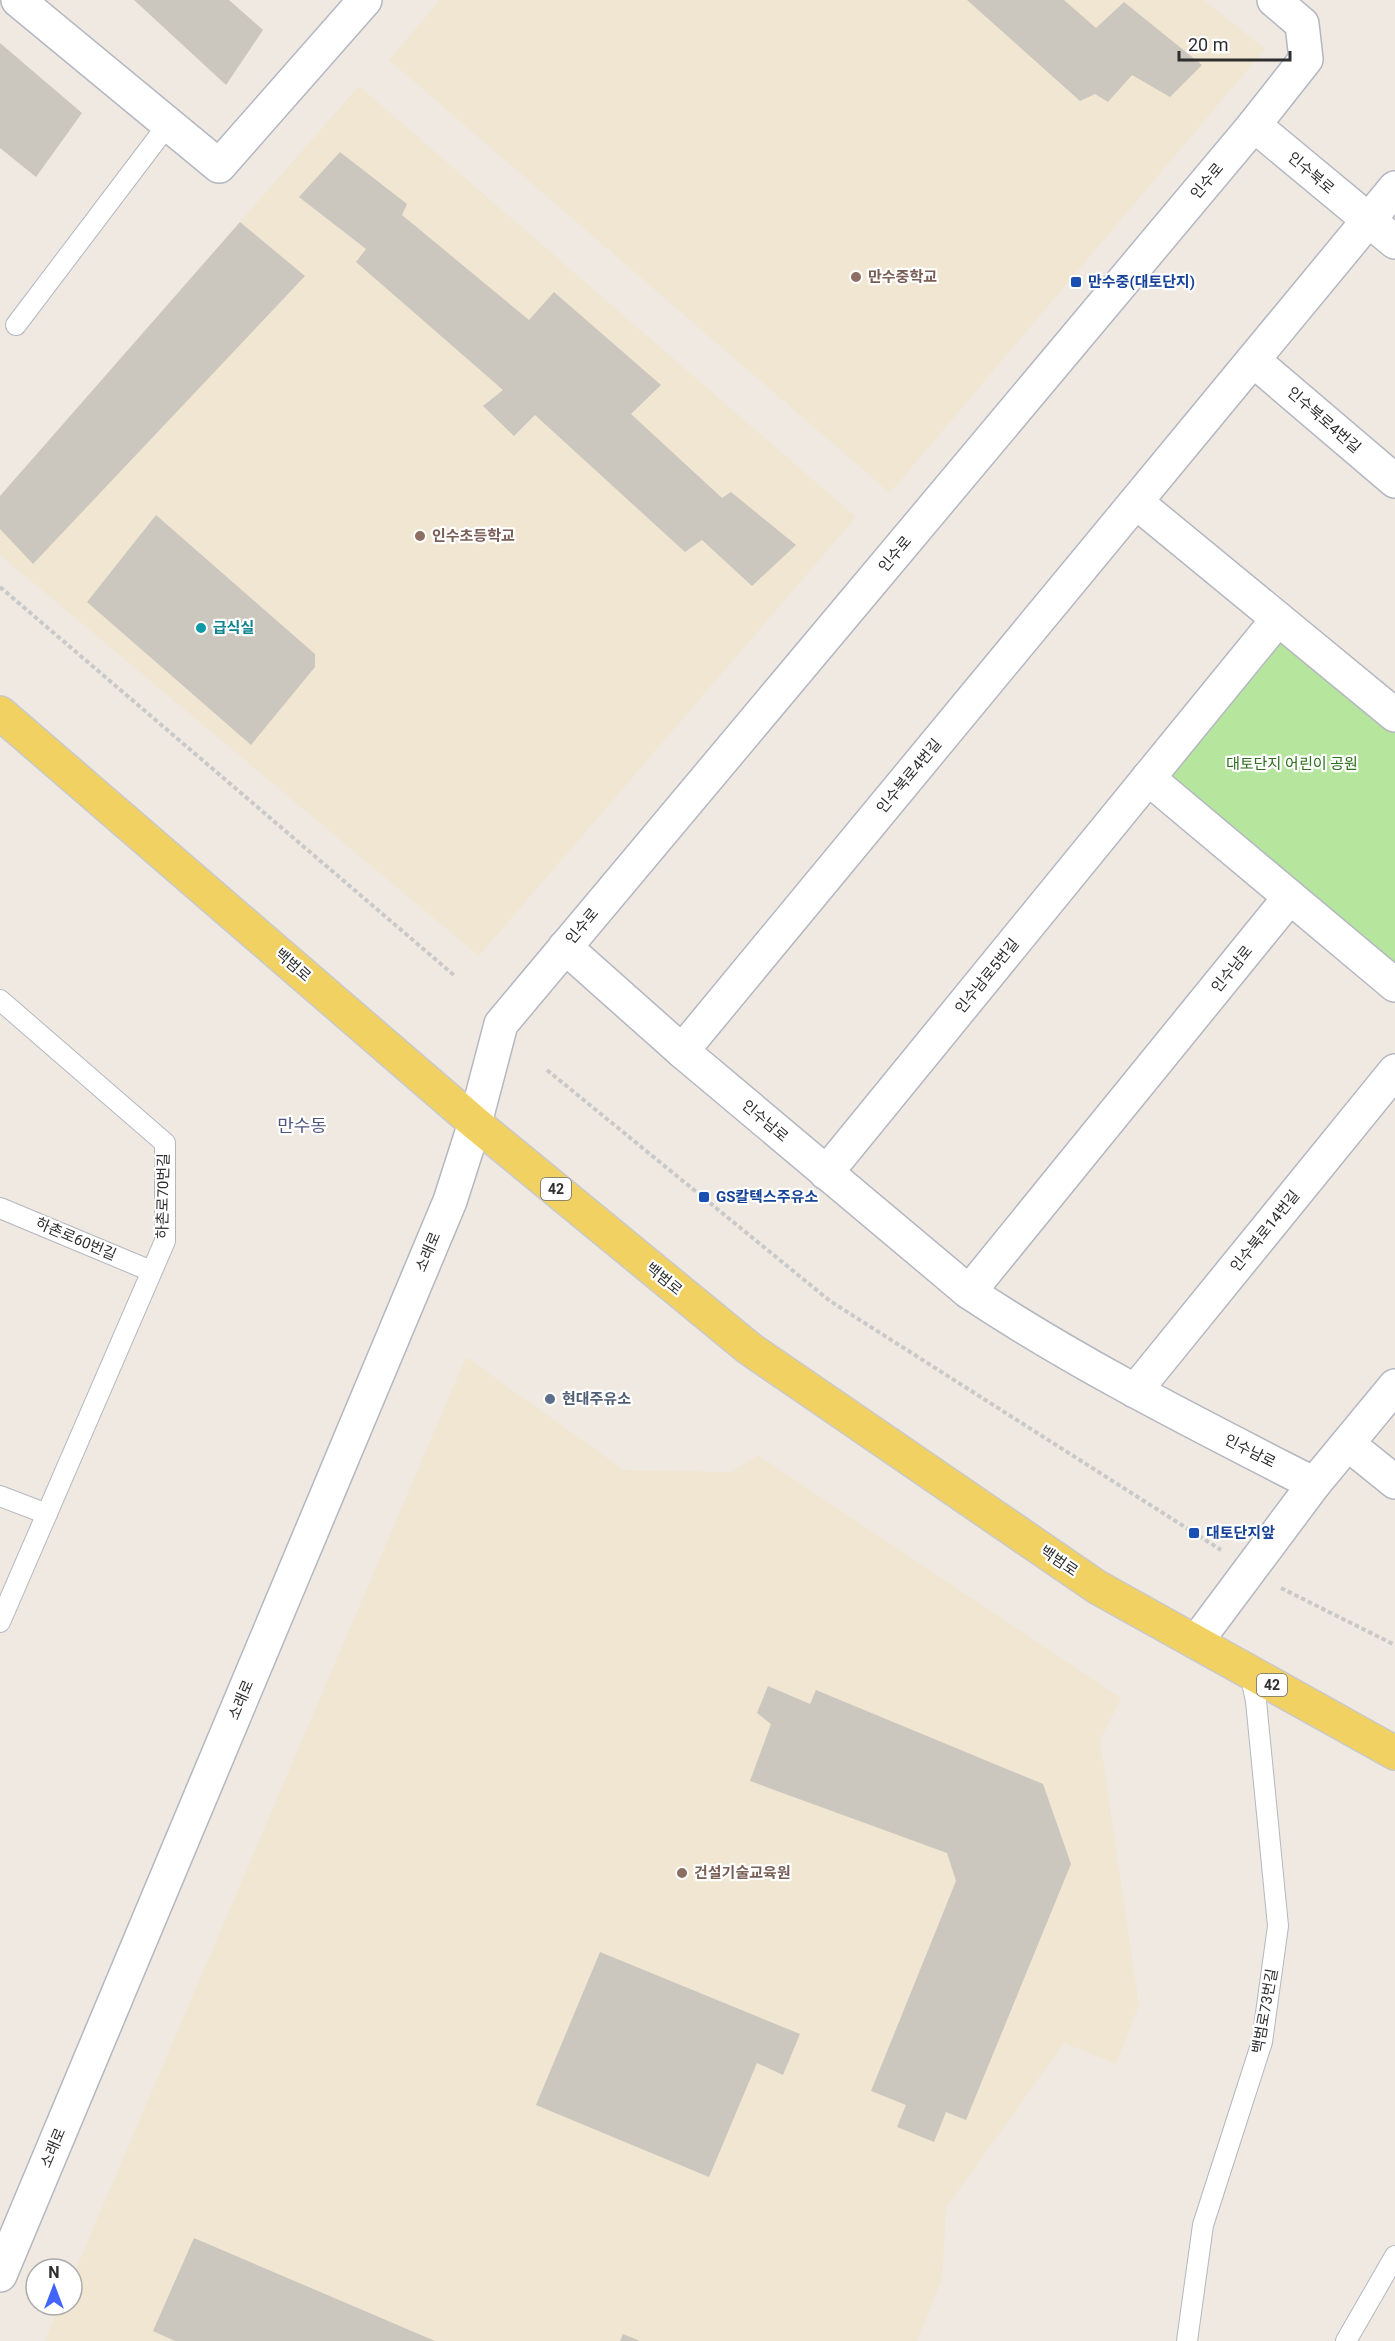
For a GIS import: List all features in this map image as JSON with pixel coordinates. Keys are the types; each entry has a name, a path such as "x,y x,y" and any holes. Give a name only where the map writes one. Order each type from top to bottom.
{"main road":[{"name":"백범로","path":"0,712 475,1123 750,1349 1097,1587 1395,1754"}],"street":[{"path":"18,0 219,166 365,0"},
{"name":"인수로","path":"475,1123 501,1024 1254,125 1306,59 1302,24 1274,0"},
{"name":"인수북로","path":"1254,125 1395,242"},
{"path":"1368,220 1395,188"},
{"name":"인수북로4번길","path":"682,1051 1368,220"},
{"name":"인수북로4번길","path":"1253,360 1395,481"},
{"path":"1136,502 1395,715"},
{"name":"인수남로5번길","path":"826,1173 1278,619"},
{"path":"1148,778 1395,985"},
{"name":"인수남로","path":"969,1292 1290,897"},
{"name":"인수남로","path":"565,947 682,1051 969,1292 1006,1317 1134,1391 1314,1484"},
{"name":"인수북로14번길","path":"1134,1391 1395,1071"},
{"name":"소래로","path":"0,2275 450,1201 475,1123"},
{"path":"1196,1642 1314,1484 1395,1386"},
{"path":"1348,1444 1395,1482"}],"lane":[{"path":"15,325 169,123"},
{"name":"하촌로70번길","path":"0,1000 165,1143 165,1241 0,1622"},
{"name":"하촌로60번길","path":"0,1208 151,1271"},
{"path":"0,1496 46,1514"},
{"name":"백범로73번길","path":"1188,2341 1203,2225 1262,2042 1278,1926 1256,1701 1250,1673"},
{"path":"1346,2341 1395,2256"}],"path":[{"path":"0,587 455,976"},
{"path":"548,1070 830,1300 1290,1594 1395,1646"}],"shaded area":[{"name":"만수중학교","path":"440,0 1204,0 1265,49 890,493 389,60"},
{"name":"인수초등학교","path":"359,86 856,517 479,956 0,555 0,496"},
{"name":"건설기술교육원","path":"466,1357 624,1470 731,1472 758,1455 1121,1698 1100,1740 1139,2005 1116,2064 1064,2043 946,2208 942,2279 917,2341 45,2341 55,2317 84,2317 84,2257 81,2257"}],"green space":[{"name":"대토단지 어린이 공원","path":"1278,619 1395,715 1395,985 1148,778"}],"building":[{"path":"134,0 229,0 263,30 226,85"},
{"path":"967,0 1064,0 1096,28 1124,2 1202,65 1170,97 1132,75 1108,102 1095,94 1080,101"},
{"path":"0,43 82,113 36,177 0,148"},
{"path":"340,152 407,204 402,215 529,320 554,292 661,385 631,414 722,498 731,492 796,545 752,586 702,540 685,552 535,415 514,436 483,406 503,390 356,262 366,249 299,197"},
{"path":"240,222 305,276 33,564 0,529 0,496"},
{"name":"급식실","path":"156,515 315,654 315,667 251,745 87,602"},
{"path":"768,1686 810,1704 816,1690 1043,1784 1071,1864 966,2120 946,2112 934,2142 897,2127 906,2105 871,2091 956,1881 947,1853 750,1781 771,1724 757,1713"},
{"path":"600,1952 800,2034 783,2075 757,2063 709,2177 536,2105"},
{"path":"194,2238 435,2341 175,2341 153,2331"},
{"path":"623,2334 640,2341 620,2341"}],"place":[{"name":"만수중학교","path":"856,277"},
{"name":"만수중(대토단지)","path":"1076,282"},
{"name":"인수초등학교","path":"420,536"},
{"name":"급식실","path":"201,628"},
{"name":"GS칼텍스주유소","path":"704,1197"},
{"name":"현대주유소","path":"550,1399"},
{"name":"대토단지앞","path":"1194,1533"},
{"name":"건설기술교육원","path":"682,1873"}],"district":[{"name":"만수동","path":"302,1126"}]}
